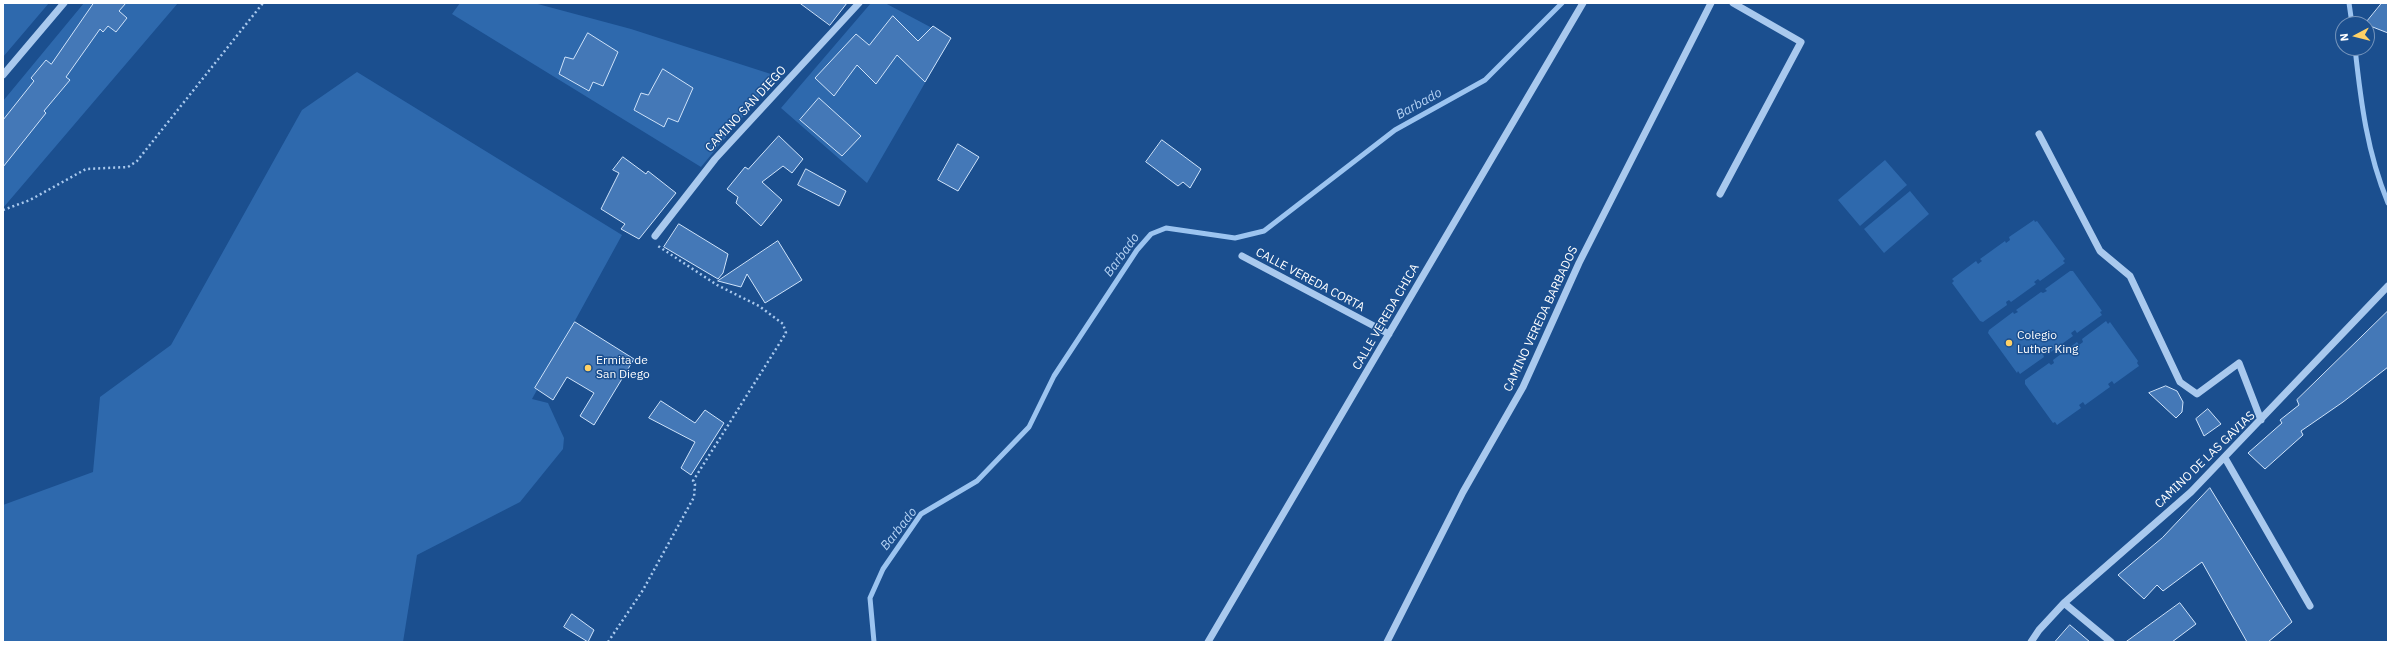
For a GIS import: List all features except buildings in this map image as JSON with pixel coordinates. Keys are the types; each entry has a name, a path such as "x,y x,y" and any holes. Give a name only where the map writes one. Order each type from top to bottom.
{"street":[{"path":"3,75 64,3"},
{"name":"CAMINO SAN DIEGO","path":"655,236 715,159 859,3"},
{"name":"CALLE VEREDA CHICA","path":"1208,642 1583,3"},
{"name":"CAMINO VEREDA BARBADOS","path":"1387,642 1463,492 1523,387 1579,263 1711,3"},
{"path":"1720,194 1801,42 1733,3"},
{"path":"2039,134 2100,251 2130,276 2180,382 2198,394 2240,364 2261,420"},
{"name":"CALLE VEREDA CORTA","path":"1242,256 1389,334"},
{"name":"CAMINO DE LAS GAVIAS","path":"2031,642 2039,630 2064,603 2191,492 2388,286"},
{"path":"2225,458 2310,606"},
{"path":"2064,603 2111,642"}],"path":[{"path":"3,210 30,200 86,169 128,167 136,161 263,3"},
{"path":"608,642 643,590 694,497 695,484 693,481 786,333 784,324 759,306 717,285 658,248 655,236"}],"shaded area":[{"path":"3,3 49,3 3,57"},
{"path":"84,3 178,3 3,208 3,101"},
{"path":"460,3 534,3 631,29 777,76 701,167 452,14"},
{"path":"871,3 885,3 951,38 867,183 781,108"},
{"path":"357,72 622,235 532,399 548,403 564,438 563,449 520,502 417,555 403,642 3,642 3,505 93,472 100,397 171,345 302,110"},
{"path":"1885,160 1907,185 1860,226 1838,200"},
{"path":"1910,191 1929,214 1884,253 1864,229"},
{"path":"2034,220 2035,222 2037,221 2065,259 2063,261 2065,263 2040,281 2038,279 2034,282 2036,284 2011,302 2009,300 2006,302 2007,305 1983,322 1980,321 1952,283 1954,281 1952,279 1976,261 1978,264 1982,261 1980,259 2005,241 2006,243 2010,240 2009,237"},
{"path":"2070,271 2073,271 2102,311 2100,312 2102,315 2077,333 2075,330 2071,333 2073,336 2048,354 2046,351 2043,354 2044,357 2020,374 2018,371 2017,373 1988,333 1989,330 2013,312 2014,314 2018,312 2016,310 2041,292 2043,293 2047,291 2045,289"},
{"path":"2106,321 2108,324 2110,322 2138,361 2137,363 2139,366 2114,384 2112,381 2108,384 2110,387 2085,405 2083,402 2079,405 2081,408 2057,425 2055,422 2053,423 2025,384 2025,380 2049,363 2051,365 2054,363 2053,360 2077,342 2079,345 2083,342 2082,339"}],"waterway":[{"name":"Barbado","path":"874,642 870,598 883,569 921,514 977,481 1029,427 1054,376 1137,250 1151,234 1166,228 1235,238 1264,231 1395,130 1485,80 1562,3"},
{"path":"2349,3 2351,16"},
{"path":"2356,56 2370,146 2388,203"}],"place":[{"name":"Colegio Luther King","path":"2009,343"},
{"name":"Ermita de San Diego","path":"588,368"}]}
